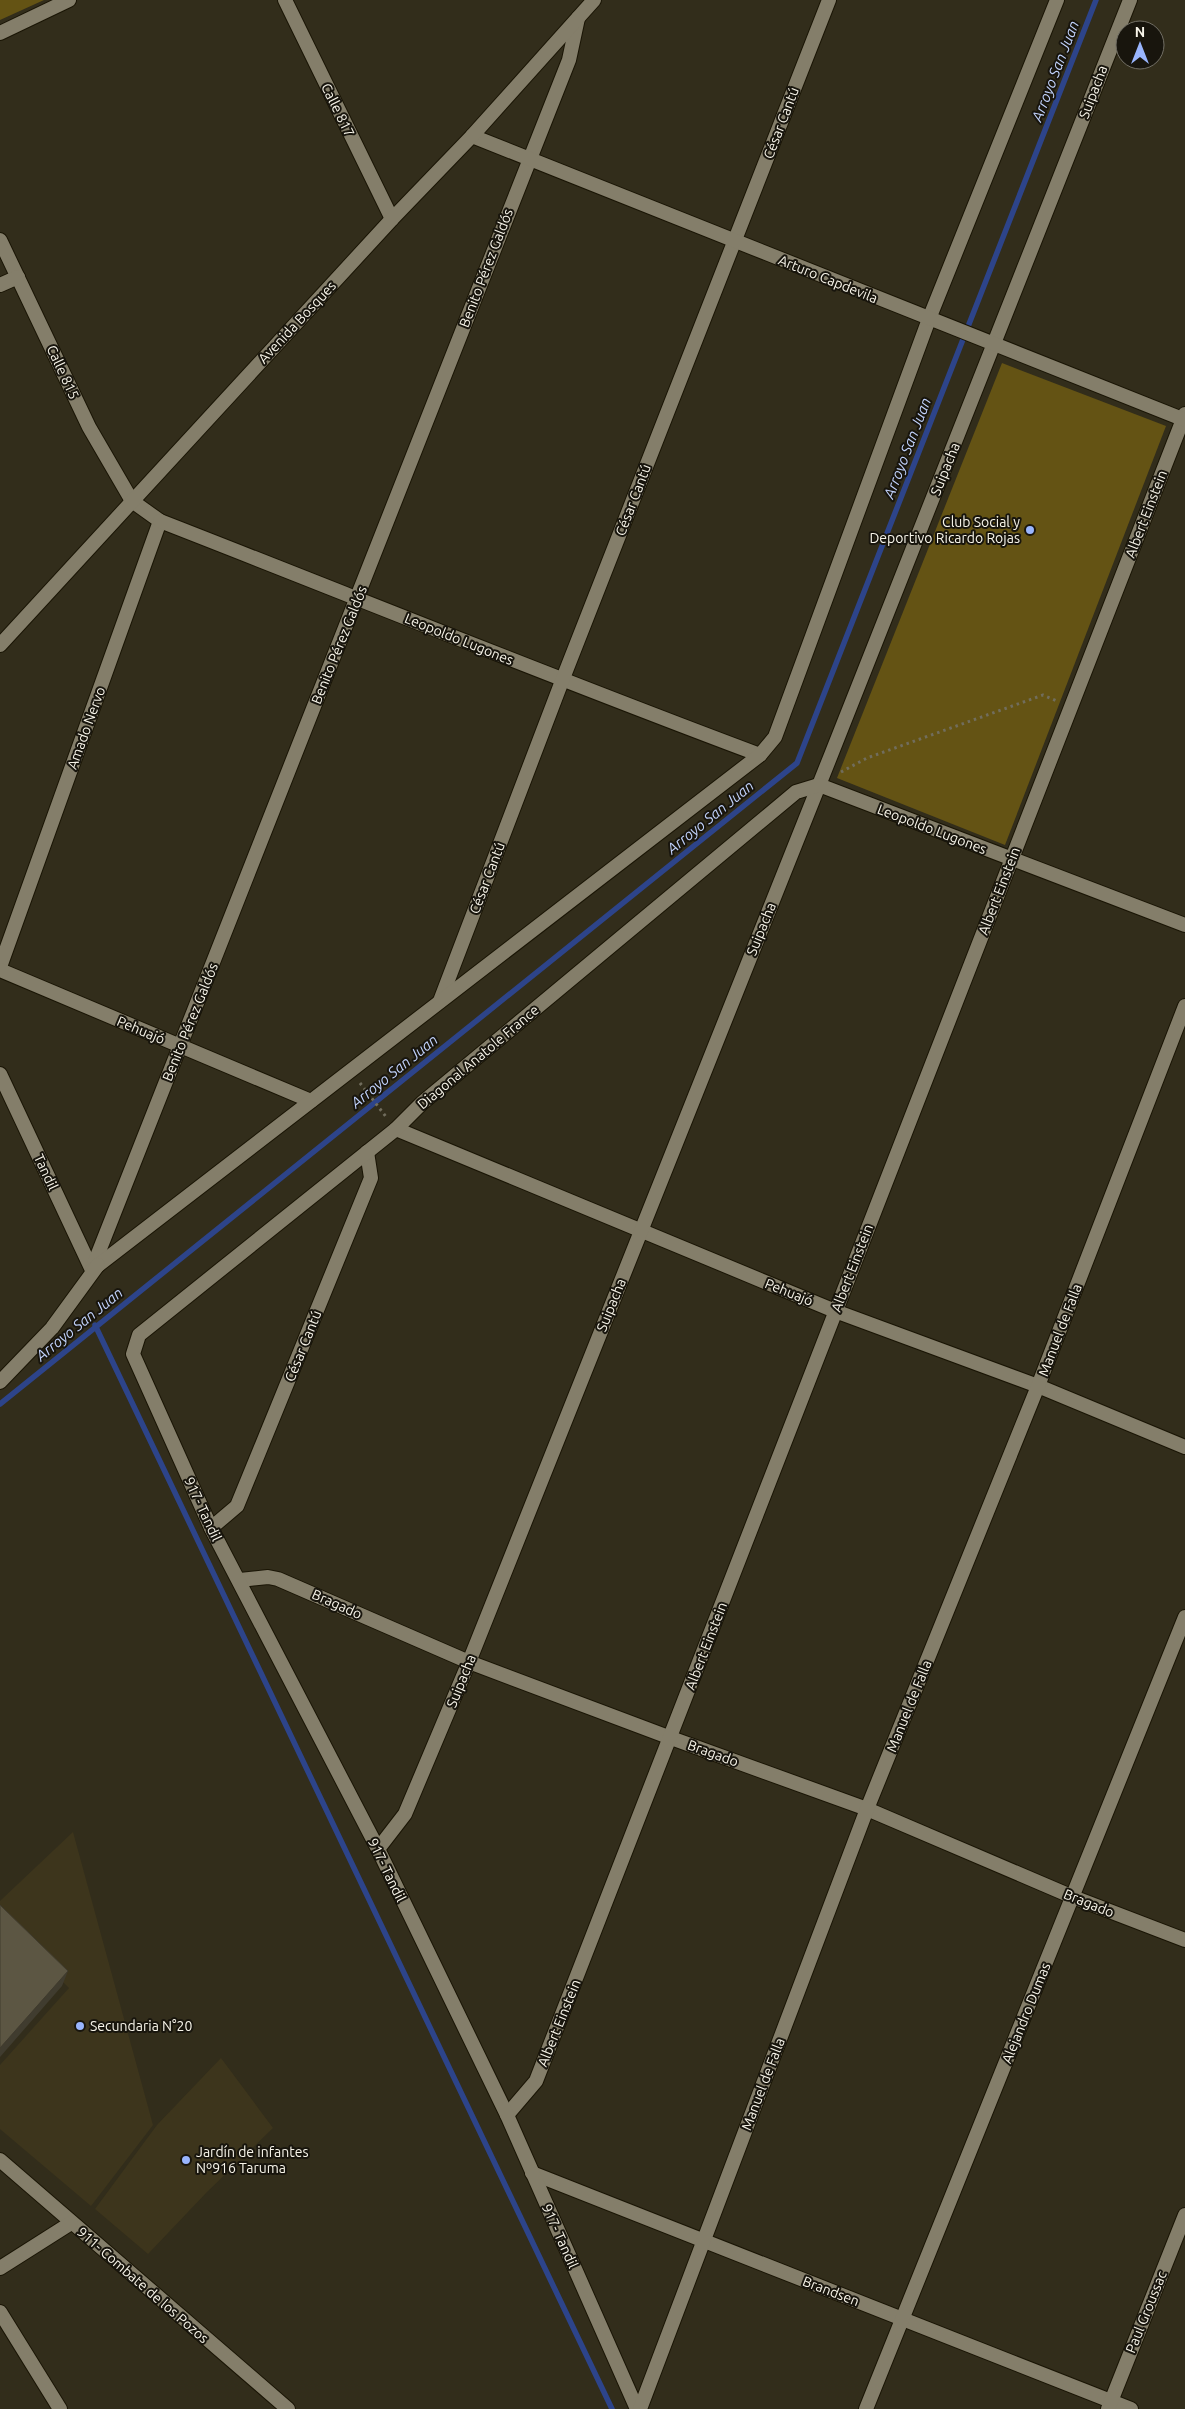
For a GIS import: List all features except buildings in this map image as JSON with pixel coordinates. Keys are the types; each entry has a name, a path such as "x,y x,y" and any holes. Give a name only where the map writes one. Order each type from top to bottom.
{"street":[{"path":"0,33 69,0"},
{"name":"Calle 817","path":"285,0 392,219"},
{"name":"Avenida Bosques","path":"0,646 392,219 472,136 594,0"},
{"name":"César Cantú","path":"440,1002 562,681 829,0"},
{"path":"95,1267 760,755 774,736 929,319 1057,0"},
{"name":"Suipacha","path":"378,1849 405,1814 469,1662 819,785 988,343 1130,0"},
{"name":"Benito Pérez Galdós","path":"0,1382 52,1328 95,1267 528,160 569,60 578,18"},
{"name":"Arturo Capdevila","path":"472,136 988,343 1184,418"},
{"name":"Calle 815","path":"0,240 88,427 132,501"},
{"path":"0,285 18,277"},
{"name":"Albert Einstein","path":"507,2115 536,2081 1184,418"},
{"path":"132,501 160,521"},
{"name":"Leopoldo Lugones","path":"160,521 358,598 562,681 760,755"},
{"name":"Amado Nervo","path":"0,968 160,521"},
{"name":"Leopoldo Lugones","path":"819,785 1185,925"},
{"name":"Diagonal Anatole France","path":"139,1335 396,1129 422,1103 796,792 819,785"},
{"name":"Pehuajó","path":"0,968 180,1047 311,1101"},
{"name":"Manuel de Falla","path":"639,2409 867,1809 1038,1386 1185,1006"},
{"name":"Tandil","path":"0,1074 95,1267"},
{"name":"Pehuajó","path":"396,1129 835,1311 1038,1386 1185,1447"},
{"name":"César Cantú","path":"211,1528 237,1506 371,1178 367,1152"},
{"name":"917- Tandil","path":"139,1335 133,1354 211,1528 240,1580 378,1849 507,2115 639,2409"},
{"name":"Bragado","path":"240,1580 268,1577 278,1578 469,1662 867,1809 1073,1897 1185,1940"},
{"name":"Alejandro Dumas","path":"866,2409 1185,1617"},
{"name":"911- Combate de los Pozos","path":"0,2160 283,2405"},
{"name":"Brandsen","path":"532,2173 902,2318 1110,2405 1130,2409"},
{"name":"Paul Groussac","path":"1110,2405 1185,2215"},
{"path":"0,2268 71,2223"},
{"path":"0,2312 60,2409"},
{"path":"266,2409 283,2405"}],"path":[{"path":"819,785 867,758 1043,695 1071,706"},
{"path":"370,1096 385,1115"}],"shaded area":[{"path":"0,0 44,0 0,20"},
{"name":"Club Social y Deportivo Ricardo Rojas","path":"1002,363 1166,426 1005,845 837,778"},
{"name":"Secundaria N°20","path":"73,1832 153,2125 91,2206 0,2129 0,2065 69,1988 0,1919 0,1901"},
{"name":"Jardín de infantes Nº916 Taruma","path":"221,2058 273,2128 207,2192 148,2254 95,2209 157,2125"}],"waterway":[{"name":"Arroyo San Juan","path":"0,1404 797,763 1096,0"},
{"path":"95,1325 612,2409"}],"place":[{"name":"Club Social y Deportivo Ricardo Rojas","path":"1030,530"},
{"name":"Secundaria N°20","path":"80,2026"},
{"name":"Jardín de infantes Nº916 Taruma","path":"186,2160"}]}
